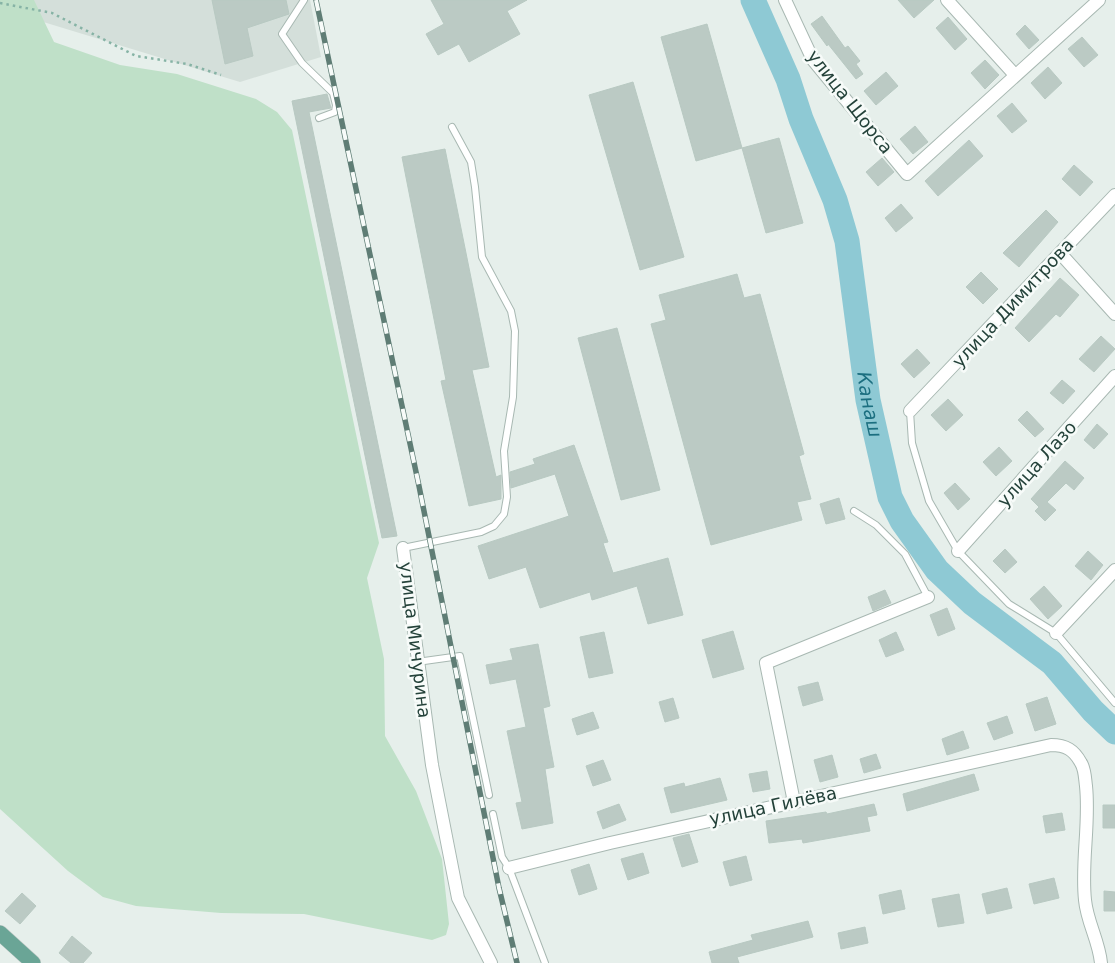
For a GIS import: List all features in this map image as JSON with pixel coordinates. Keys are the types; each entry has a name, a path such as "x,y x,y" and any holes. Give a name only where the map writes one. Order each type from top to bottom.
{"main road":[{"path":"0,933 33,963"}],"street":[{"name":"улица Щорса","path":"785,0 813,60 906,174 1016,76"},
{"path":"947,0 1016,76 1099,0"},
{"name":"улица Димитрова","path":"910,411 1115,195"},
{"path":"1060,253 1115,314"},
{"name":"улица Лазо","path":"958,551 1115,376"},
{"name":"улица Мичурина","path":"403,548 432,765 458,898 491,963"},
{"path":"1056,633 1115,570"},
{"path":"794,802 766,663 928,597"},
{"name":"улица Гилёва","path":"510,868 610,843 794,802 1051,745 1064,745 1073,752 1082,764 1088,809 1083,872 1085,901 1090,925 1100,950 1101,963"}],"lane":[{"path":"304,0 282,34 302,63 333,92 336,105 334,112 319,118"},
{"name":"улица Мичурина","path":"403,548 481,532 494,526 504,514 507,498 504,451 513,397 515,332 511,311 482,257 476,187 470,162 452,127"},
{"path":"910,411 912,443 929,501 958,551 1009,604 1056,633 1115,703"},
{"path":"854,511 876,526 905,554 928,597"},
{"path":"417,662 460,656 489,795"},
{"path":"493,814 502,857 510,868 545,963"}],"path":[{"path":"0,3 52,13 136,56 187,64 221,75"}],"shaded area":[{"path":"24,0 310,0 321,57 240,82 27,17"}],"green space":[{"path":"0,0 34,0 54,42 120,65 177,74 256,99 277,112 292,130 379,543 367,578 384,659 385,736 416,791 442,859 449,924 446,935 432,940 304,914 221,913 136,906 103,897 68,871 0,809"}],"building":[{"path":"212,0 286,0 289,14 247,28 253,56 225,64"},
{"path":"431,0 527,0 507,11 520,34 469,62 459,44 438,55 426,34 444,24"},
{"path":"898,0 934,0 914,18"},
{"path":"822,16 845,48 848,46 860,61 856,64 863,74 856,79 828,44 827,46 811,24"},
{"path":"948,17 967,39 955,50 936,28"},
{"path":"707,24 742,148 696,161 661,37"},
{"path":"1025,25 1039,40 1029,49 1016,34"},
{"path":"1082,37 1098,55 1084,67 1068,49"},
{"path":"985,60 999,75 985,89 971,73"},
{"path":"1048,67 1062,83 1045,99 1031,83"},
{"path":"886,72 898,86 876,105 864,91"},
{"path":"633,82 684,257 640,270 589,95"},
{"path":"327,94 331,108 309,112 397,536 382,538 292,101"},
{"path":"1012,103 1027,121 1012,133 997,116"},
{"path":"915,126 928,142 913,154 900,139"},
{"path":"779,138 803,223 766,233 742,148"},
{"path":"969,140 983,156 938,196 925,181"},
{"path":"445,149 489,367 472,370 496,477 501,475 501,499 469,506 441,381 446,380 402,157"},
{"path":"882,158 894,172 878,186 866,172"},
{"path":"1074,165 1093,182 1080,196 1062,179"},
{"path":"901,204 913,218 896,232 885,218"},
{"path":"1046,210 1058,222 1019,267 1003,253"},
{"path":"981,272 998,289 983,304 966,287"},
{"path":"737,274 744,298 760,294 804,454 799,456 811,499 797,502 802,520 711,545 651,324 666,320 659,295"},
{"path":"1060,278 1079,295 1060,317 1056,314 1029,342 1015,328"},
{"path":"617,328 660,490 621,500 578,338"},
{"path":"1101,336 1115,349 1094,372 1079,359"},
{"path":"917,349 930,363 914,378 901,364"},
{"path":"1062,380 1075,391 1063,404 1050,393"},
{"path":"948,399 963,415 946,431 931,415"},
{"path":"1027,411 1044,429 1035,437 1018,420"},
{"path":"1097,424 1108,434 1094,449 1084,440"},
{"path":"574,445 608,542 603,543 613,573 668,558 683,615 648,624 637,586 592,600 590,592 540,608 526,567 489,579 478,546 569,516 555,474 511,488 510,472 535,464 533,459"},
{"path":"999,447 1012,461 996,476 983,462"},
{"path":"1065,461 1084,478 1074,490 1066,483 1047,502 1056,510 1045,521 1035,511 1039,507 1031,499"},
{"path":"955,483 970,499 958,510 944,493"},
{"path":"839,498 845,519 826,524 820,504"},
{"path":"1005,549 1017,562 1005,573 993,561"},
{"path":"1088,551 1103,565 1091,580 1075,566"},
{"path":"1044,586 1062,606 1048,619 1030,599"},
{"path":"885,590 891,603 873,611 868,597"},
{"path":"947,608 955,629 938,636 930,615"},
{"path":"733,631 744,669 713,678 702,640"},
{"path":"604,632 613,673 589,678 580,637"},
{"path":"896,632 904,650 886,657 879,640"},
{"path":"538,644 550,706 543,708 554,767 545,769 553,823 522,829 516,803 522,802 507,731 526,727 516,679 490,684 486,665 513,660 510,649"},
{"path":"818,682 823,700 803,706 798,687"},
{"path":"1047,697 1056,724 1035,731 1026,704"},
{"path":"673,698 679,718 665,722 659,702"},
{"path":"593,712 599,728 577,735 572,719"},
{"path":"1007,716 1013,733 994,740 987,723"},
{"path":"963,731 969,748 947,755 942,739"},
{"path":"876,754 881,768 864,773 860,759"},
{"path":"832,755 838,777 820,782 814,760"},
{"path":"603,760 611,780 593,786 586,766"},
{"path":"767,771 770,789 753,792 749,774"},
{"path":"974,774 979,790 907,811 903,794"},
{"path":"720,778 727,800 671,813 664,788 684,783 685,787"},
{"path":"619,804 626,820 603,829 597,812"},
{"path":"874,804 877,815 867,817 870,831 803,843 802,839 769,843 766,821 826,812 827,814"},
{"path":"1103,805 1115,805 1115,828 1103,828"},
{"path":"1062,813 1065,830 1046,833 1043,816"},
{"path":"689,834 698,862 682,867 673,838"},
{"path":"643,853 649,873 628,880 621,859"},
{"path":"746,856 752,880 730,886 723,862"},
{"path":"589,864 597,889 579,895 571,870"},
{"path":"1054,878 1059,898 1034,904 1029,884"},
{"path":"1007,888 1012,908 987,914 982,894"},
{"path":"901,890 905,909 883,914 879,895"},
{"path":"1104,891 1115,892 1115,911 1104,911"},
{"path":"22,893 36,906 20,924 5,911"},
{"path":"959,894 964,923 938,927 932,899"},
{"path":"808,921 813,937 737,957 739,963 712,963 709,952 753,940 751,935"},
{"path":"865,927 868,943 841,949 838,933"},
{"path":"72,936 92,953 83,963 71,963 59,953"}],"waterway":[{"name":"Канаш","path":"753,0 788,79 801,119 835,200 847,241 868,400 890,497 902,521 937,570 972,603 1052,663 1093,711 1115,732"}],"railway":[{"path":"316,0 419,486 499,888 517,963"}]}
